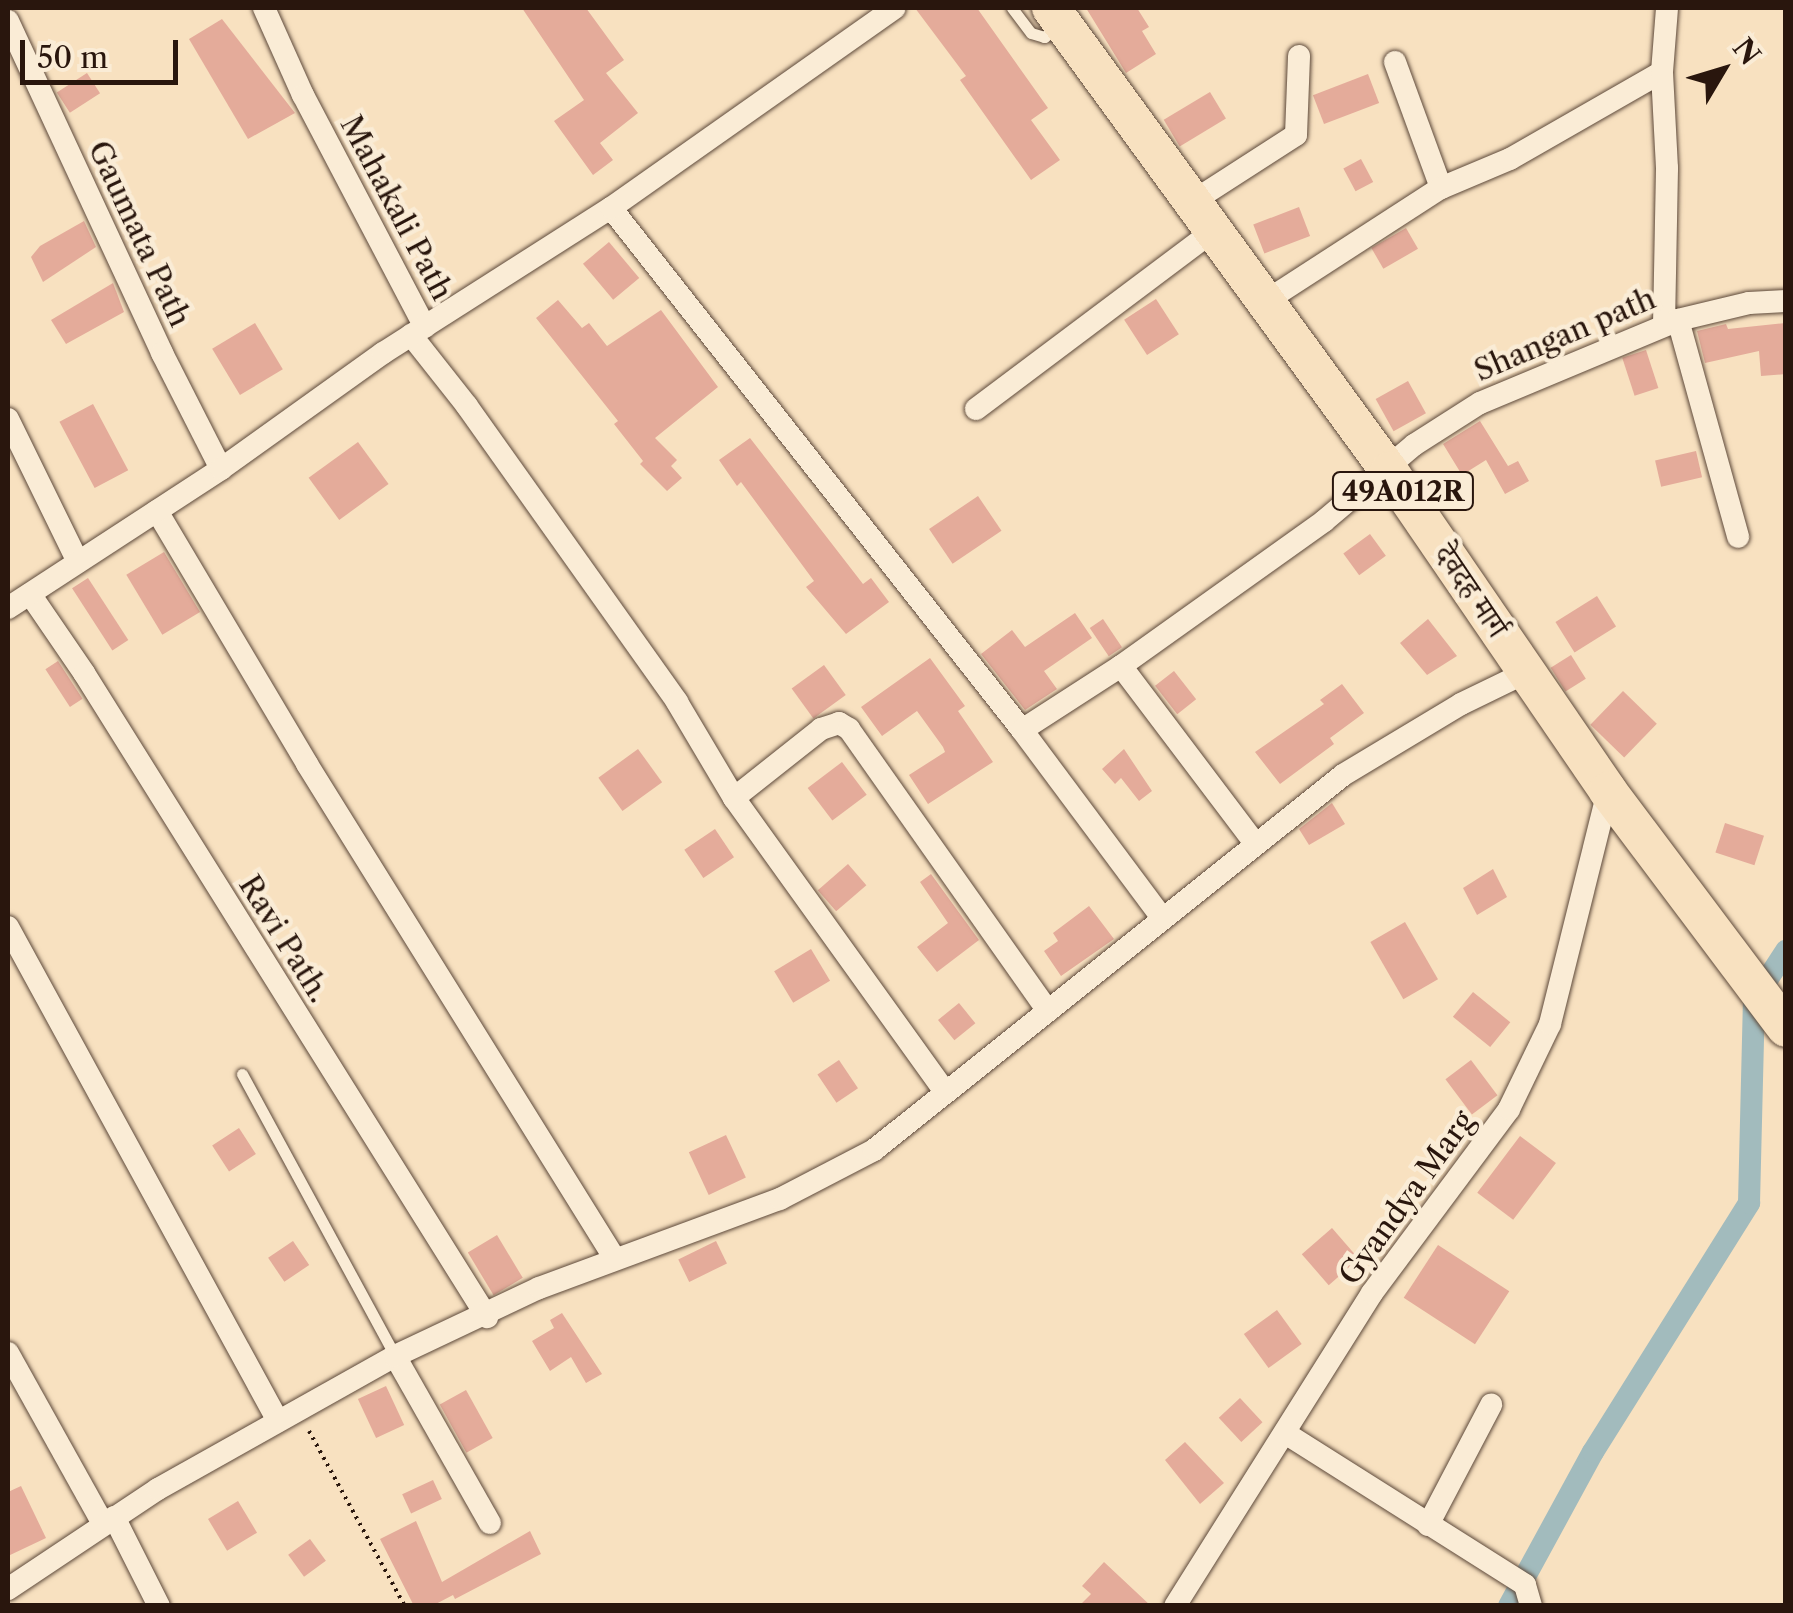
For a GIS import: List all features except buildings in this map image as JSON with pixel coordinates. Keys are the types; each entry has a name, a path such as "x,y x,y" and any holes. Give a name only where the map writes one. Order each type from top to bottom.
{"main road":[{"name":"देवदह मार्ग","path":"1057,16 1206,215 1389,471 1608,791 1786,1028"}],"street":[{"name":"Mahakali Path","path":"264,8 418,331 677,702 734,798 840,952 945,1092"},
{"path":"8,608 221,469 418,331 611,208 894,8"},
{"path":"1666,8 1662,72 1671,322 1738,537"},
{"name":"Gaumata Path","path":"8,21 221,469"},
{"path":"976,409 1296,135 1299,56"},
{"path":"1395,62 1441,188"},
{"path":"1266,300 1441,188 1510,159 1662,72"},
{"path":"611,208 1022,730 1162,918"},
{"name":"Shangan path","path":"1022,730 1121,666 1389,471 1414,445 1480,402 1671,322 1749,303 1786,302"},
{"path":"8,418 78,562"},
{"path":"157,511 307,764 615,1259"},
{"name":"Ravi Path.","path":"30,594 487,1316"},
{"path":"1121,666 1254,842"},
{"path":"8,1590 109,1521 395,1356 487,1316 539,1288 720,1224 874,1150 1254,842 1343,775 1461,704 1527,672"},
{"path":"734,798 821,729 839,723 849,728 1048,1011"},
{"name":"Gyandya Marg","path":"1176,1606 1372,1293 1509,1109 1550,1024 1608,791"},
{"path":"8,927 287,1415"},
{"path":"8,1353 159,1606"},
{"path":"395,1356 490,1523"},
{"path":"1428,1526 1491,1405"},
{"path":"1284,1433 1520,1587"}],"lane":[{"path":"1012,8 1032,34 1044,37 1057,16"},
{"path":"242,1074 395,1356"}],"path":[{"path":"287,1415 405,1606"}],"waterway":[{"path":"1509,1606 1593,1452 1749,1203 1754,1000 1786,951"}]}
